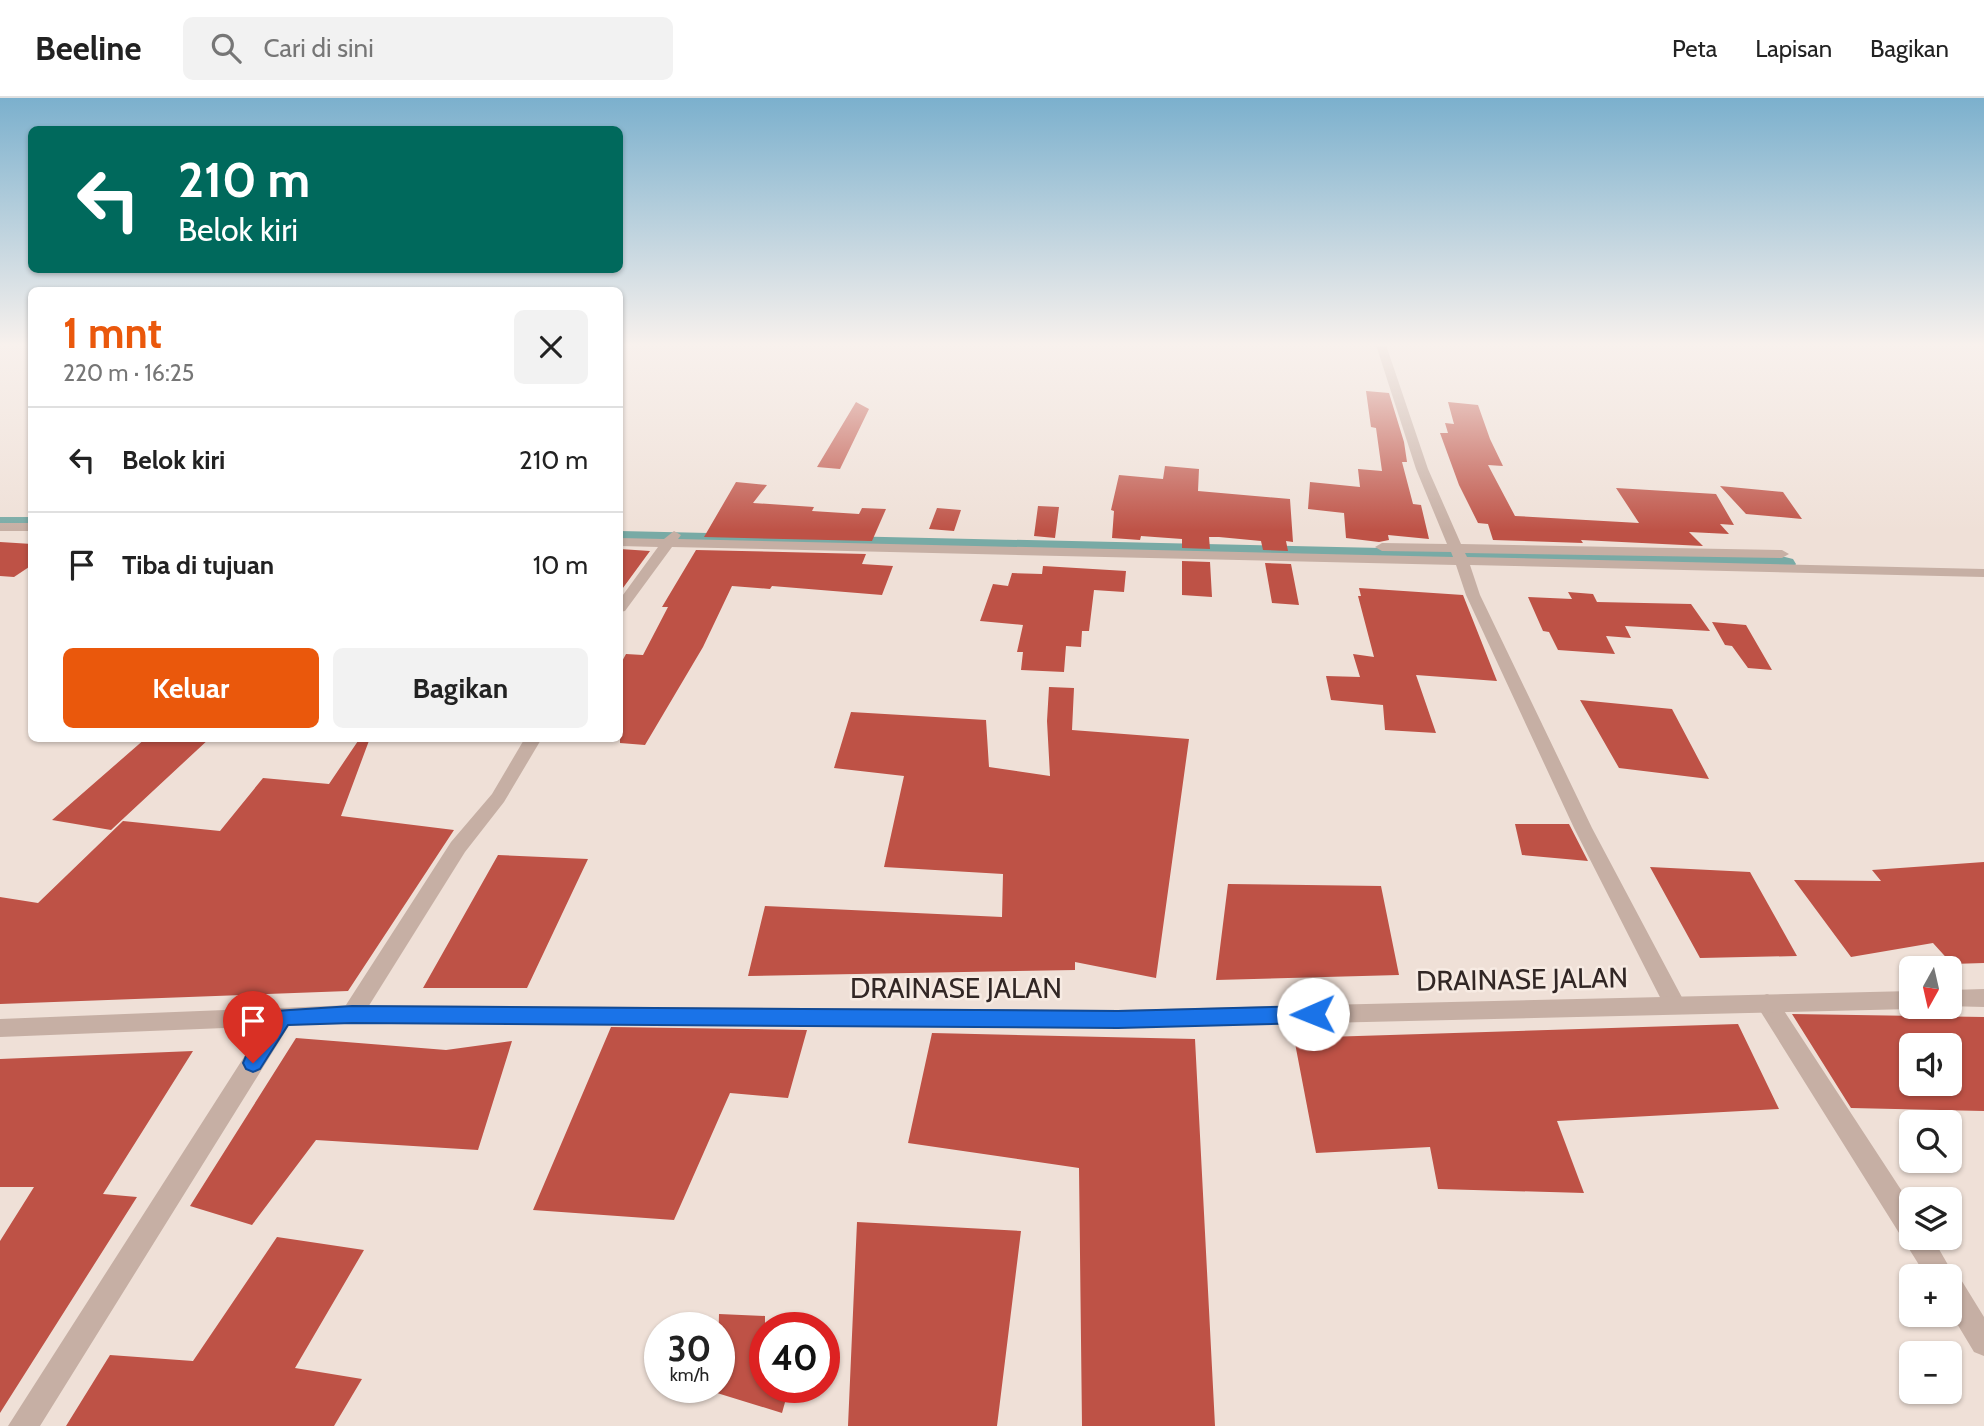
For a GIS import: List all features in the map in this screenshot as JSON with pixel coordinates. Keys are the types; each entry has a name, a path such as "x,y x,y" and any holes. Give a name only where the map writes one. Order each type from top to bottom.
{"street":[{"path":"1402,407 1422,468 1459,554 1473,595 1583,828 1675,1005"},
{"path":"0,517 28,517"},
{"path":"0,527 28,527"},
{"path":"623,530 673,536 1459,554 1984,573"},
{"path":"623,541 673,536"},
{"path":"623,604 673,536"},
{"path":"1459,554 1782,554"},
{"path":"352,1014 458,847 498,798 532,742"},
{"path":"1962,999 1984,998"},
{"name":"DRAINASE JALAN","path":"0,1028 352,1014 1118,1019 1899,1000"},
{"path":"1767,1003 1899,1209"},
{"path":"23,1426 282,1017"},
{"path":"1962,1307 1984,1342"}],"building":[{"path":"853,407 869,409 840,469 817,467"},
{"path":"1368,407 1393,407 1404,442 1407,462 1402,462 1413,504 1421,505 1429,539 1388,535 1389,540 1379,542 1346,538 1344,513 1308,509 1310,482 1360,487 1358,469 1382,471 1376,428 1371,427"},
{"path":"1449,407 1479,407 1503,466 1488,465 1515,516 1639,523 1616,488 1716,494 1734,525 1720,524 1729,534 1689,532 1703,546 1581,540 1583,543 1493,540 1488,524 1478,523 1459,485 1440,433 1448,433 1445,423 1454,424"},
{"path":"1165,466 1199,469 1198,491 1290,499 1293,542 1286,541 1288,551 1263,550 1261,541 1219,537 1209,537 1210,549 1182,548 1182,539 1141,536 1140,540 1112,538 1114,511 1111,510 1119,475 1163,479"},
{"path":"736,482 767,485 753,503 814,507 812,511 859,514 862,508 886,509 872,541 704,537"},
{"path":"1720,486 1783,492 1802,519 1746,514"},
{"path":"1038,506 1059,507 1055,538 1034,536"},
{"path":"937,508 961,510 954,531 929,529"},
{"path":"0,542 28,544 28,568 14,577 0,576"},
{"path":"623,549 650,551 623,588"},
{"path":"696,550 866,554 862,564 893,566 882,595 772,586 770,589 732,586 703,647 645,745 620,743 623,742 623,660 626,654 643,655 668,607 662,607"},
{"path":"1182,561 1210,562 1212,597 1182,595"},
{"path":"1265,563 1291,564 1299,605 1272,603"},
{"path":"1043,566 1126,571 1124,592 1094,590 1089,631 1082,631 1081,647 1066,646 1064,672 1021,670 1023,652 1017,652 1023,625 980,621 993,584 1008,586 1012,573 1042,574"},
{"path":"1359,588 1463,595 1497,681 1416,675 1436,733 1385,730 1383,705 1331,700 1326,676 1360,677 1353,654 1374,657 1358,596 1361,596"},
{"path":"1568,592 1593,594 1597,602 1691,604 1710,631 1625,626 1631,638 1606,636 1615,654 1558,650 1549,632 1543,631 1528,597 1572,599"},
{"path":"1712,622 1746,625 1772,670 1748,668 1732,646 1725,645"},
{"path":"1049,687 1074,688 1072,730 1189,739 1156,978 1075,962 1075,970 748,976 765,906 1002,917 1003,874 884,867 904,776 834,768 851,712 986,720 989,767 1050,776 1047,721"},
{"path":"1580,700 1672,709 1709,779 1619,768"},
{"path":"141,742 206,742 111,830 52,820"},
{"path":"357,742 369,742 341,816 454,830 348,991 0,1004 0,897 38,903 123,821 220,831 263,778 329,784"},
{"path":"1515,824 1569,824 1588,861 1522,855"},
{"path":"498,855 588,859 527,988 423,988"},
{"path":"1984,862 1984,963 1962,964 1962,956 1945,956 1933,943 1851,957 1794,880 1881,881 1872,870"},
{"path":"1650,867 1750,872 1797,956 1700,958"},
{"path":"1228,884 1381,886 1399,975 1216,980"},
{"path":"1792,1014 1899,1016 1899,1019 1984,1017 1984,1111 1851,1108"},
{"path":"1738,1024 1779,1109 1557,1121 1584,1193 1438,1189 1430,1147 1316,1153 1294,1038"},
{"path":"611,1027 807,1030 788,1098 730,1093 674,1220 533,1210"},
{"path":"932,1033 1195,1039 1215,1426 1082,1426 1079,1168 908,1143"},
{"path":"296,1038 446,1050 512,1041 478,1150 316,1140 252,1225 190,1206"},
{"path":"193,1051 103,1194 137,1197 0,1413 0,1241 34,1187 0,1187 0,1059"},
{"path":"857,1222 1021,1231 997,1426 848,1426"},
{"path":"277,1237 364,1250 295,1368 362,1379 334,1426 66,1426 110,1355 193,1361"},
{"path":"735,1315 749,1315 749,1403 735,1399"},
{"path":"750,1403 785,1403 782,1413"}],"waterway":[{"path":"0,523 28,523"},
{"path":"623,537 1785,564"}],"route":[{"path":"253,1063 282,1017 352,1014 1118,1019 1313,1014"}]}
